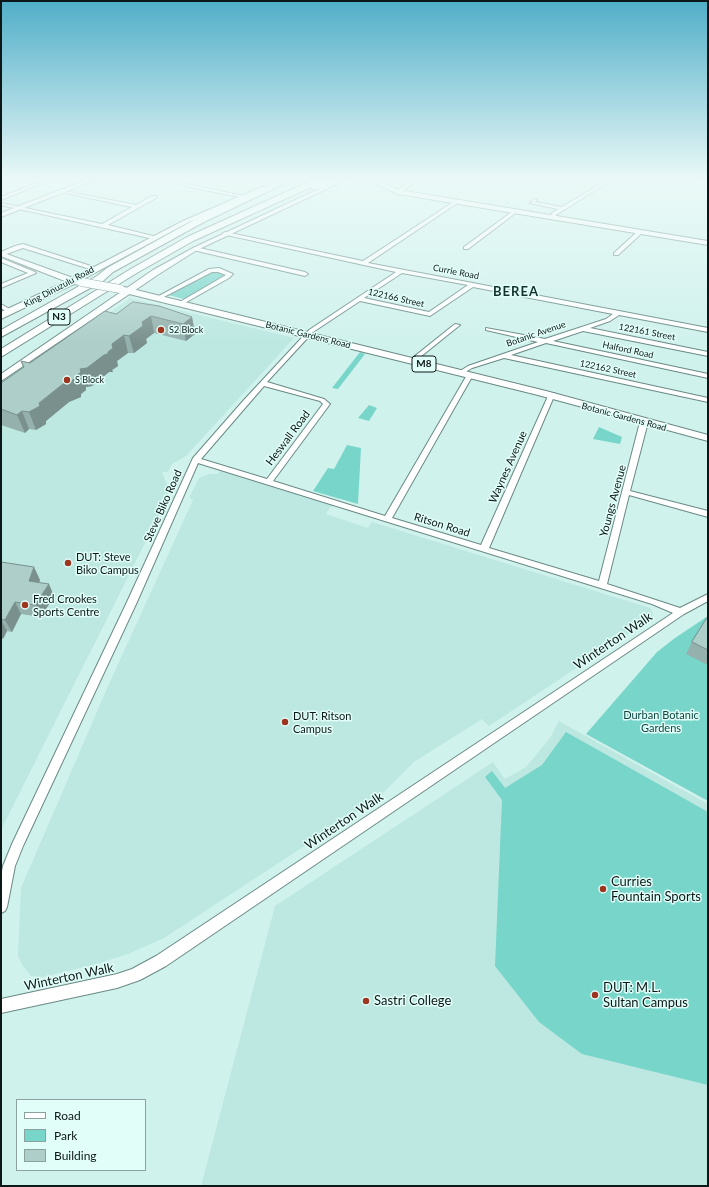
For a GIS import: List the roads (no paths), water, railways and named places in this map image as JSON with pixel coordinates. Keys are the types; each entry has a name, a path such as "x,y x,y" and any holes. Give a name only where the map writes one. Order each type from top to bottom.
{"highway":[{"path":"97,274 115,267 177,233"},
{"name":"N3","path":"1,334 97,274 188,233"},
{"name":"N3","path":"1,354 122,287 204,233"},
{"path":"122,287 140,272 215,233"}],"main road":[{"name":"King Dinuzulu Road","path":"1,316 97,274 163,233"},
{"path":"649,233 708,243"},
{"path":"1,378 122,287 225,234"},
{"name":"M8","path":"1,254 78,282"},
{"name":"King Dinuzulu Road","path":"1,324 78,282"},
{"name":"Botanic Gardens Road","path":"78,282 122,287 158,298 548,395 708,432"},
{"name":"Botanic Gardens Road","path":"548,395 708,438"}],"street":[{"path":"134,233 154,238"},
{"path":"364,263 409,233"},
{"path":"466,248 486,233"},
{"path":"616,254 638,233"},
{"name":"Currie Road","path":"225,234 401,271 708,330"},
{"path":"1,254 23,246 97,274"},
{"path":"195,249 305,274"},
{"path":"1,260 33,273 1,286"},
{"path":"158,298 211,270 219,270 229,273 227,277 180,303"},
{"name":"Steve Biko Road","path":"1,907 9,866 18,844 132,602 196,460 262,383 307,335 401,271"},
{"name":"122166 Street","path":"359,299 429,314 472,285"},
{"path":"1,306 11,312"},
{"name":"Botanic Avenue","path":"465,374 470,367 608,320 618,313"},
{"path":"412,361 456,325"},
{"name":"122161 Street","path":"583,328 708,354"},
{"name":"Halford Road","path":"488,329 708,376"},
{"name":"122162 Street","path":"505,356 708,400"},
{"path":"387,519 465,374"},
{"name":"Heswall Road","path":"262,383 322,400 327,404 268,482"},
{"name":"Waynes Avenue","path":"484,549 548,395"},
{"name":"Youngs Avenue","path":"602,585 644,422"},
{"name":"Ritson Road","path":"196,460 602,585 681,612"},
{"path":"626,492 708,514"},
{"name":"Winterton Walk","path":"1,1006 117,981 135,975 161,961 681,612 708,597"}],"place":[{"name":"S2 Block","path":"161,330"},
{"name":"S Block","path":"67,380"},
{"name":"DUT: Steve Biko Campus","path":"68,563"},
{"name":"Fred Crookes Sports Centre","path":"25,605"},
{"name":"DUT: Ritson Campus","path":"285,722"},
{"name":"Curries Fountain Sports","path":"603,889"},
{"name":"DUT: M.L. Sultan Campus","path":"595,995"},
{"name":"Sastri College","path":"366,1001"}],"district":[{"name":"BEREA","path":"516,292"}],"park label":[{"name":"Durban Botanic Gardens","path":"661,721"}]}
